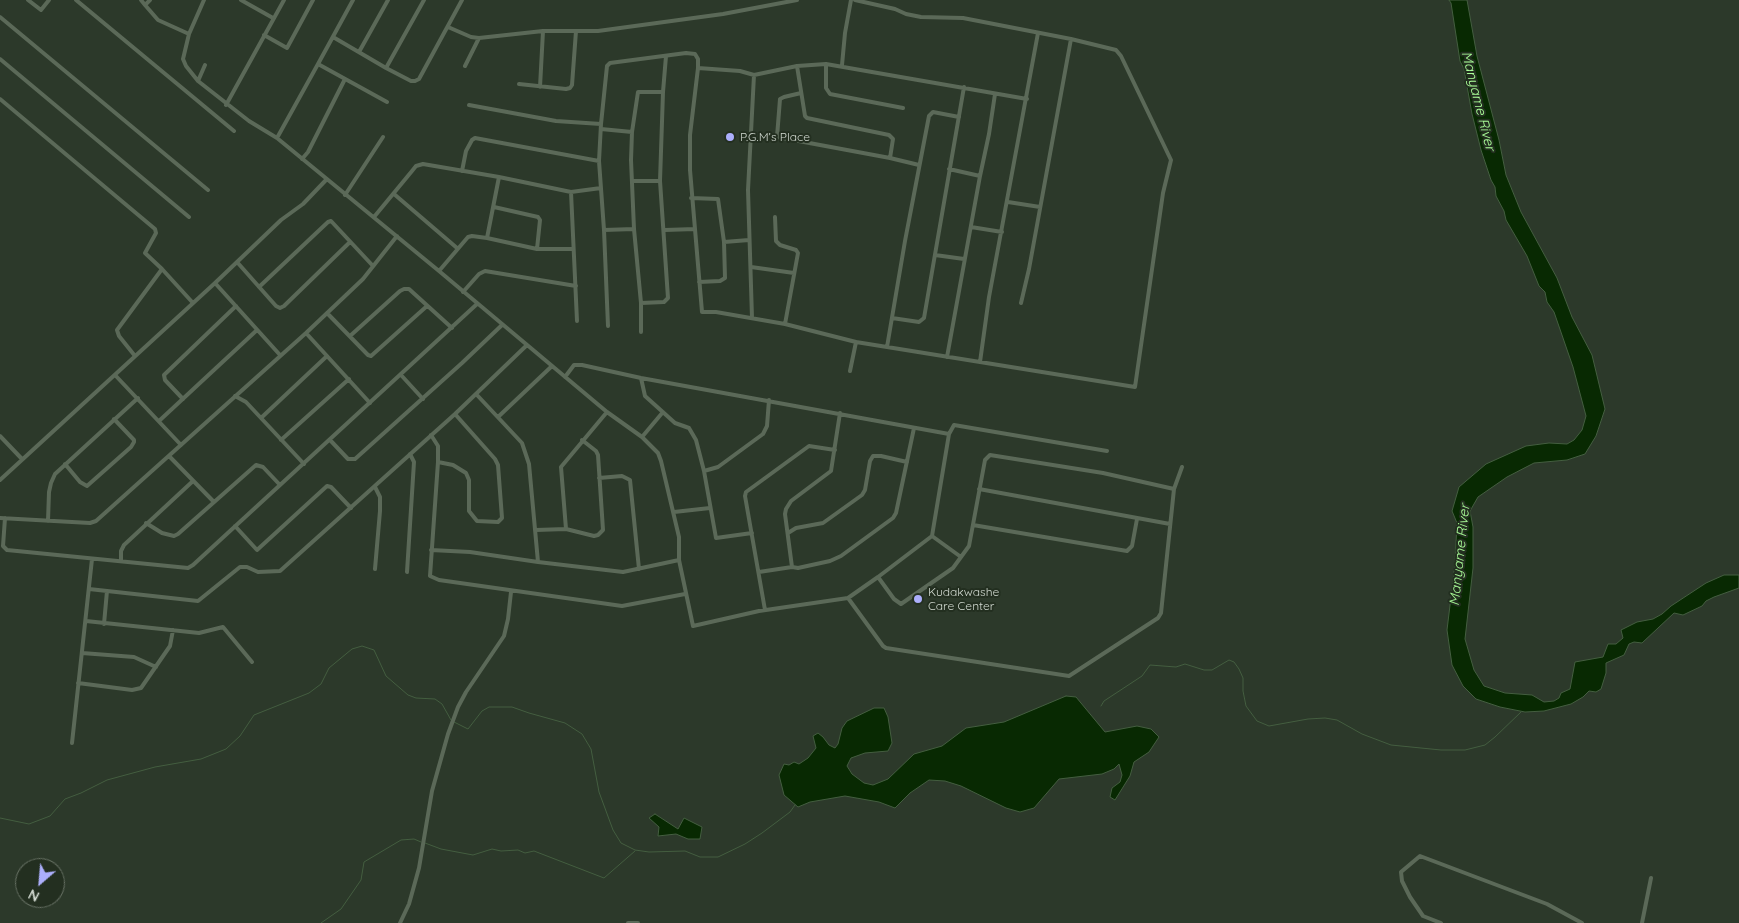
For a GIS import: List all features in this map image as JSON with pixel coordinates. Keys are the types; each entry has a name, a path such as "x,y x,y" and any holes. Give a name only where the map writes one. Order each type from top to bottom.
{"street":[{"path":"28,0 41,10 49,0"},
{"path":"76,0 234,131"},
{"path":"141,0 158,20 189,34"},
{"path":"145,5 150,0"},
{"path":"204,0 189,34 183,59 198,81 226,104 277,138 607,412 642,437 660,457 680,540 679,560 693,626 765,610 848,598 878,578 932,536 949,434 954,425 1107,451"},
{"path":"241,0 274,18"},
{"path":"226,104 284,0"},
{"path":"264,35 287,48 313,0"},
{"path":"277,138 353,0"},
{"path":"360,52 388,0"},
{"path":"386,68 424,0"},
{"path":"332,37 412,81 419,79 462,0"},
{"path":"448,27 471,37 479,38 542,31 598,31 713,15 797,0"},
{"path":"608,326 599,161 608,64 686,53 695,54 698,59 698,68 690,134 691,198 702,312 716,312 785,324 856,342 1135,387 1164,193 1171,160 1121,56 1116,50 1071,39 963,18 921,17 906,14 895,8 853,0 845,33 842,65"},
{"path":"0,17 208,190"},
{"path":"540,87 542,31"},
{"path":"519,84 566,89 572,85 576,31"},
{"path":"980,362 989,297 1038,33"},
{"path":"465,66 479,38"},
{"path":"1021,303 1071,39"},
{"path":"641,303 664,302 668,298 665,230 660,181 666,56"},
{"path":"0,59 189,217"},
{"path":"318,64 387,102"},
{"path":"826,64 826,88 830,94 903,108"},
{"path":"198,81 205,65"},
{"path":"698,68 740,71 754,75 797,66 842,65 1027,99"},
{"path":"797,66 804,116 889,135 894,139 890,158"},
{"path":"752,318 748,190 754,75"},
{"path":"302,159 308,152 345,80"},
{"path":"892,318 919,322 924,318 964,87"},
{"path":"641,332 641,303 634,229 631,160 632,132 638,92 663,92"},
{"path":"802,93 780,99 777,137 919,165"},
{"path":"947,357 995,94"},
{"path":"0,99 155,229 156,232 145,253 193,303"},
{"path":"469,105 556,121 632,132"},
{"path":"887,347 929,116 933,112 959,117"},
{"path":"345,195 383,137"},
{"path":"462,171 466,151 475,138 599,161"},
{"path":"374,217 420,164 499,176 571,192 601,188"},
{"path":"949,169 980,176"},
{"path":"488,238 499,176"},
{"path":"0,480 281,220 304,204 326,180"},
{"path":"632,181 660,181"},
{"path":"571,192 576,321"},
{"path":"394,194 458,248"},
{"path":"691,198 718,199 724,242 725,278 720,281 699,282"},
{"path":"1008,202 1040,207"},
{"path":"494,208 538,217 540,220 537,249"},
{"path":"775,217 776,242 797,251 785,324"},
{"path":"259,287 328,222 333,223 373,266"},
{"path":"971,227 1002,232"},
{"path":"604,230 634,229"},
{"path":"665,230 695,229"},
{"path":"397,236 363,280 96,521 90,523 2,518 3,546 6,549 188,568 477,304"},
{"path":"439,271 464,240 472,236 537,249 572,249"},
{"path":"724,242 749,240"},
{"path":"237,262 276,306 280,308 332,262 350,242"},
{"path":"935,255 964,259"},
{"path":"751,266 794,273"},
{"path":"135,356 118,336 118,330 162,269"},
{"path":"464,292 479,274 485,271 576,286"},
{"path":"215,283 280,355"},
{"path":"350,336 400,291 409,289 452,328"},
{"path":"183,399 165,380 164,375 236,306"},
{"path":"327,313 371,356 427,306"},
{"path":"330,440 348,459 355,459 502,325"},
{"path":"159,421 257,330"},
{"path":"306,333 370,403"},
{"path":"850,372 856,342"},
{"path":"89,589 198,601 240,568 246,567 258,572 280,571 477,395 527,345"},
{"path":"260,418 327,356"},
{"path":"565,377 574,366 582,365 641,378 949,434"},
{"path":"498,417 552,366"},
{"path":"115,375 181,445"},
{"path":"401,375 423,399"},
{"path":"641,378 645,396 675,422 690,430 696,440 704,471 716,538 752,533"},
{"path":"281,440 349,379"},
{"path":"477,395 520,440 528,460 538,562"},
{"path":"235,396 246,402 304,464"},
{"path":"48,521 50,483 55,474 138,398"},
{"path":"704,471 718,467 762,434 767,426 770,400"},
{"path":"566,529 560,470 582,440 607,412"},
{"path":"642,437 663,412"},
{"path":"792,567 785,514 788,504 831,471 840,413"},
{"path":"438,462 453,465 466,473 469,480 470,511 477,521 498,522 502,518 498,465 495,459 455,414"},
{"path":"65,464 80,482 87,486 131,447 134,440 114,419"},
{"path":"758,572 792,567 798,568 838,558 893,518 896,513 914,428"},
{"path":"431,435 438,446 438,462 430,576 439,580 510,592 622,606 685,594"},
{"path":"0,436 22,459"},
{"path":"536,530 566,529 594,536 598,535 602,530 598,453 582,440"},
{"path":"765,610 745,496 746,492 809,446 835,450"},
{"path":"407,572 414,462 410,454"},
{"path":"878,578 894,599 902,604 953,568 969,546 985,460 990,455 1103,473 1174,489"},
{"path":"169,456 214,502"},
{"path":"788,533 796,528 823,523 862,495 865,490 870,461 873,456 882,456 907,462"},
{"path":"146,523 162,533 174,536 181,532 256,465 263,467 280,485"},
{"path":"848,598 886,648 1069,676 1160,616 1164,596 1174,489 1182,467"},
{"path":"599,478 622,476 630,480 639,568"},
{"path":"121,561 123,546 193,481"},
{"path":"235,526 257,550 326,486 331,487 351,508"},
{"path":"375,569 380,511 380,497 376,487"},
{"path":"979,489 1170,524"},
{"path":"674,512 710,508"},
{"path":"973,525 1127,551 1132,546 1137,518"},
{"path":"932,536 961,557"},
{"path":"431,550 470,552 623,572 679,560"},
{"path":"72,743 92,559"},
{"path":"104,624 107,591"},
{"path":"400,923 409,904 424,846 432,791 448,734 458,707 504,636 507,627 510,592"},
{"path":"86,621 199,633 223,627 252,662"},
{"path":"78,683 136,689 143,684 170,646 173,630"},
{"path":"82,653 136,658 156,667"},
{"path":"1441,923 1423,916 1410,897 1402,880 1401,872 1420,856 1547,904 1582,923"},
{"path":"1642,923 1651,878"},
{"path":"628,923 638,923"}],"water":[{"name":"Manyame River","path":"1449,0 1467,0 1477,56 1506,175 1521,212 1557,278 1572,317 1592,355 1605,409 1596,436 1585,454 1567,460 1534,463 1507,477 1478,497 1470,511 1473,527 1473,568 1465,639 1474,670 1484,686 1505,693 1532,695 1544,702 1554,701 1559,698 1561,693 1570,689 1575,662 1603,657 1608,644 1616,644 1623,638 1621,630 1637,622 1653,619 1706,583 1724,575 1739,575 1739,588 1714,597 1706,601 1702,606 1683,615 1674,613 1642,643 1634,642 1629,644 1624,655 1606,663 1606,673 1601,689 1596,692 1589,691 1571,704 1544,711 1525,712 1500,707 1476,699 1463,686 1452,665 1447,630 1455,564 1457,523 1452,511 1459,487 1486,464 1526,446 1549,443 1567,444 1574,440 1582,430 1586,416 1573,367 1554,312 1547,302 1545,292 1539,286 1527,256 1506,220 1504,211 1496,196 1495,187 1481,150 1472,114"},
{"path":"1066,696 1076,697 1105,732 1137,726 1151,729 1159,737 1149,752 1134,762 1130,776 1115,800 1110,797 1112,788 1120,782 1122,775 1119,764 1114,769 1102,774 1059,779 1034,808 1020,812 1006,808 961,786 945,781 929,780 910,793 895,808 879,802 845,796 810,802 798,807 784,795 779,775 784,764 789,765 794,762 799,764 808,758 816,748 813,736 818,733 829,745 835,748 838,744 842,728 847,721 874,708 884,708 888,717 892,743 888,751 865,753 851,758 847,766 852,774 864,783 873,785 888,779 914,754 942,746 966,728 1004,722"},
{"path":"655,814 678,829 684,818 702,827 700,839 688,839 676,834 658,836 659,827 649,818"}],"waterway":[{"path":"0,818 29,824 50,816 65,799 107,780 155,767 201,759 226,749 240,736 254,715 309,693 321,684 329,668 352,649 362,646 374,650 386,676 408,695 416,698 435,699 442,704 451,720"},
{"path":"1101,706 1104,701 1142,676 1150,665 1176,667 1185,664 1204,670 1212,670 1229,660 1234,662 1243,678 1246,706 1257,721 1269,726 1325,718 1337,720 1362,734 1391,745 1441,750 1465,750 1485,745 1521,712"},
{"path":"454,722 468,729 482,711 489,707 512,707 565,723 582,734 591,749 599,792 613,830 621,843 635,850 649,852 685,851 700,857 718,857 745,844 762,833 790,812 795,805"},
{"path":"321,923 341,909 361,880 364,862 401,840 414,839 421,842"},
{"path":"425,843 441,849 473,855 492,849 501,851 518,850 525,853 534,851 604,878 635,851"}],"place":[{"name":"P.G.M’s Place","path":"730,137"},
{"name":"Kudakwashe Care Center","path":"918,599"}]}
